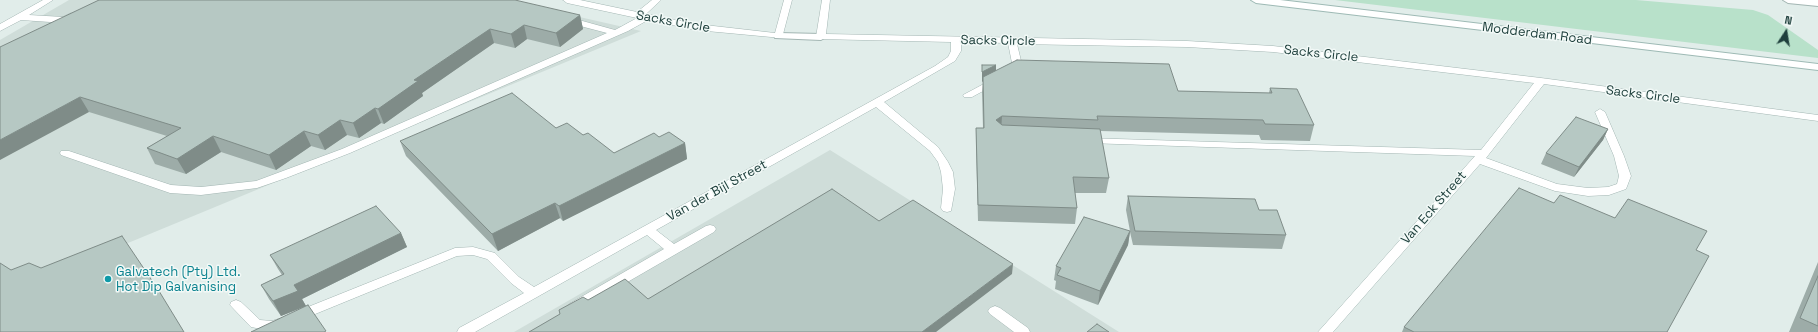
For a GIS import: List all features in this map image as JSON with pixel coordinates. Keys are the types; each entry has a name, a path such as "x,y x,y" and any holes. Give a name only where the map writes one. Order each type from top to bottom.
{"street":[{"name":"Modderdam Road","path":"1256,0 1818,67"},
{"path":"1788,0 1818,3"},
{"name":"Sacks Circle","path":"780,36 821,37"}],"lane":[{"path":"0,28 49,0"},
{"name":"Sacks Circle","path":"567,0 642,17 696,27 780,36"},
{"path":"64,153 170,188 201,191 227,189 257,184 346,151 616,33 642,17 657,0"},
{"path":"780,36 788,0"},
{"path":"821,37 826,0"},
{"path":"52,27 81,12"},
{"path":"19,17 65,20"},
{"path":"562,19 616,33"},
{"name":"Sacks Circle","path":"821,37 1187,44 1273,49 1541,81 1818,118"},
{"name":"Van der Bijl Street","path":"464,332 952,59 956,51 956,40"},
{"path":"1012,41 1012,72"},
{"path":"968,96 1012,72 1034,68"},
{"name":"Van Eck Street","path":"1325,332 1481,156 1541,81"},
{"path":"877,102 934,149 943,162 947,172 949,189 947,208"},
{"path":"1079,139 1481,156 1555,187 1588,192 1609,191 1622,186 1625,176 1619,156 1600,112"},
{"path":"563,313 710,229"},
{"path":"648,230 673,250"},
{"path":"236,304 256,324 272,326 455,252 473,251 491,256 515,280 534,293"},
{"path":"995,311 1023,332"}],"shaded area":[{"path":"69,0 505,0 641,31 7,293 0,290 0,40"},
{"path":"830,150 1119,332 514,332"}],"green space":[{"path":"1335,0 1636,0 1753,10 1768,15 1818,50 1818,58"}],"building":[{"path":"99,0 515,0 580,15 556,33 524,25 511,34 490,29 414,80 418,81 378,109 375,108 353,123 340,120 318,135 304,131 269,155 213,136 177,159 147,148 181,128 80,97 0,140 0,47"},
{"path":"1017,60 1169,64 1178,91 1272,93 1270,88 1297,89 1314,125 1265,124 1263,120 1097,116 1098,120 1002,116 996,120 1002,125 1100,129 1109,178 1073,177 1077,208 978,205 976,128 984,128 983,77"},
{"path":"982,65 996,65 982,72"},
{"path":"512,93 556,128 567,123 583,135 588,133 614,153 654,133 659,137 669,132 685,143 559,206 555,203 492,234 400,141"},
{"path":"1576,117 1608,129 1579,167 1546,153"},
{"path":"1519,188 1554,203 1560,195 1615,218 1628,199 1707,231 1696,250 1709,256 1667,332 1414,332 1404,327"},
{"path":"832,189 879,221 913,200 1013,264 922,332 529,332 560,314 559,310 583,297 588,300 625,279 648,299"},
{"path":"1128,196 1255,199 1259,210 1277,210 1286,235 1135,231"},
{"path":"376,206 401,233 294,285 298,291 273,301 261,285 284,274 270,255"},
{"path":"1084,217 1130,231 1100,291 1057,275 1061,268 1056,266"},
{"name":"Galvatech (Pty) Ltd. Hot Dip Galvanising","path":"122,236 159,291 184,332 0,332 0,263 11,270 29,263 41,268"},
{"path":"1818,276 1818,326 1800,318"},
{"path":"308,305 326,331 251,332"},
{"path":"1097,324 1109,332 1087,332"}],"place":[{"name":"Galvatech (Pty) Ltd. Hot Dip Galvanising","path":"108,279"}]}
